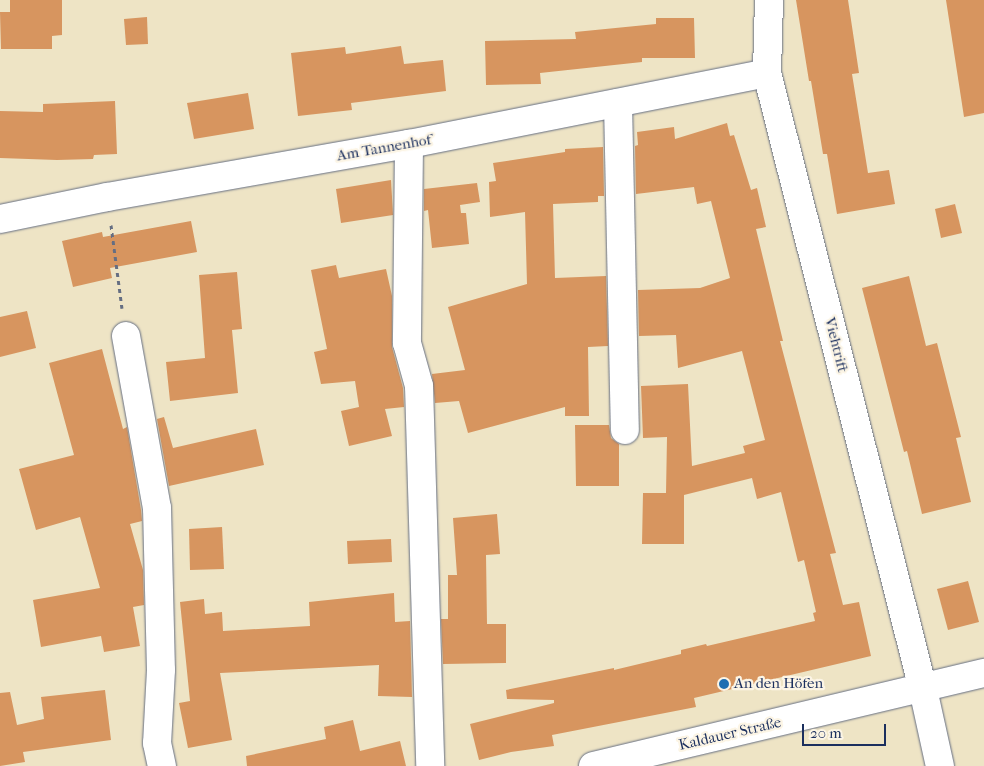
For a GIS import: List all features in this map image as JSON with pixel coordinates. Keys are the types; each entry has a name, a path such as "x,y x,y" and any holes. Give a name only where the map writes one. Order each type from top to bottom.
{"street":[{"name":"Viehtrift","path":"768,0 767,74 923,689 940,766"},
{"name":"Am Tannenhof","path":"0,219 107,197 409,144 767,74"},
{"path":"618,103 625,430"},
{"path":"409,144 408,342 419,386 430,766"},
{"path":"126,336 156,508 161,670 157,743 162,766"},
{"name":"Kaldauer Straße","path":"593,766 629,762 984,673"}],"path":[{"path":"107,197 126,336"}],"building":[{"path":"10,0 62,0 62,35 52,36 52,49 1,49 0,12 10,12"},
{"path":"796,0 848,0 859,73 852,74 868,173 889,170 895,204 837,214 827,154 823,154 811,81 809,81"},
{"path":"946,0 984,0 984,113 964,117"},
{"path":"147,17 148,44 126,45 124,19"},
{"path":"656,18 694,18 695,58 642,58 642,62 540,73 541,84 486,85 485,41 576,39 575,32 656,24"},
{"path":"401,46 404,64 443,60 446,91 351,103 352,110 298,116 291,53 345,47 346,54"},
{"path":"248,93 254,129 194,139 187,103"},
{"path":"115,101 117,154 94,155 93,159 0,158 0,111 43,112 43,104"},
{"path":"727,123 730,136 734,135 751,190 757,188 766,227 756,229 783,341 780,341 836,553 830,554 843,605 859,602 871,656 694,698 696,707 552,735 554,746 511,752 479,760 470,724 554,703 554,700 507,699 506,690 614,668 614,670 681,654 681,650 706,644 707,646 815,621 813,613 816,612 804,560 798,562 781,492 757,499 752,478 684,495 684,544 642,544 643,493 666,493 667,437 643,438 641,386 688,384 692,466 745,453 743,446 765,440 742,351 678,368 676,335 639,336 638,290 700,288 730,278 711,201 697,204 694,187 636,194 635,146 638,145 637,132 674,127 675,139"},
{"path":"603,147 604,196 598,196 598,202 553,204 555,278 606,276 608,346 588,347 589,416 565,416 565,407 468,433 459,401 435,403 432,374 465,370 448,307 527,284 525,212 490,217 489,182 496,181 493,163 565,152 565,149"},
{"path":"391,180 393,215 341,223 336,189"},
{"path":"477,183 480,202 460,205 461,213 466,213 469,244 432,248 428,210 424,211 424,189"},
{"path":"955,204 962,233 941,238 935,209"},
{"path":"191,221 197,252 110,268 112,278 73,287 62,241 102,232 103,237"},
{"path":"336,265 339,278 386,269 392,296 392,347 403,388 404,407 385,409 392,436 349,446 341,411 359,407 355,381 321,384 314,352 327,349 311,270"},
{"path":"237,272 242,329 232,330 238,393 170,401 166,362 205,358 199,275"},
{"path":"909,276 926,346 937,343 961,437 956,438 971,502 922,514 907,451 904,452 862,288"},
{"path":"27,311 36,348 0,357 0,317"},
{"path":"102,349 123,429 127,427 141,510 142,521 130,524 143,570 144,605 133,607 140,646 104,652 101,636 41,647 33,600 100,588 80,517 36,530 19,469 74,455 49,363"},
{"path":"164,417 173,448 256,429 264,465 169,486 157,419"},
{"path":"575,425 609,425 611,438 619,444 619,486 576,486"},
{"path":"497,514 500,554 486,555 487,624 506,624 506,663 443,664 441,619 448,619 448,575 457,575 453,518"},
{"path":"222,527 224,569 190,570 189,529"},
{"path":"391,539 392,562 348,564 347,541"},
{"path":"968,581 979,622 948,630 937,589"},
{"path":"394,593 395,622 410,621 412,697 378,696 379,665 220,673 232,740 188,748 179,703 190,701 180,602 204,599 205,614 222,612 223,631 310,626 309,602"},
{"path":"105,690 111,740 23,752 25,762 0,766 0,693 10,692 17,725 44,719 41,697"},
{"path":"353,720 360,751 400,741 406,766 247,766 246,756 326,739 324,727"}],"place":[{"name":"An den Höfen","path":"724,684"}]}
